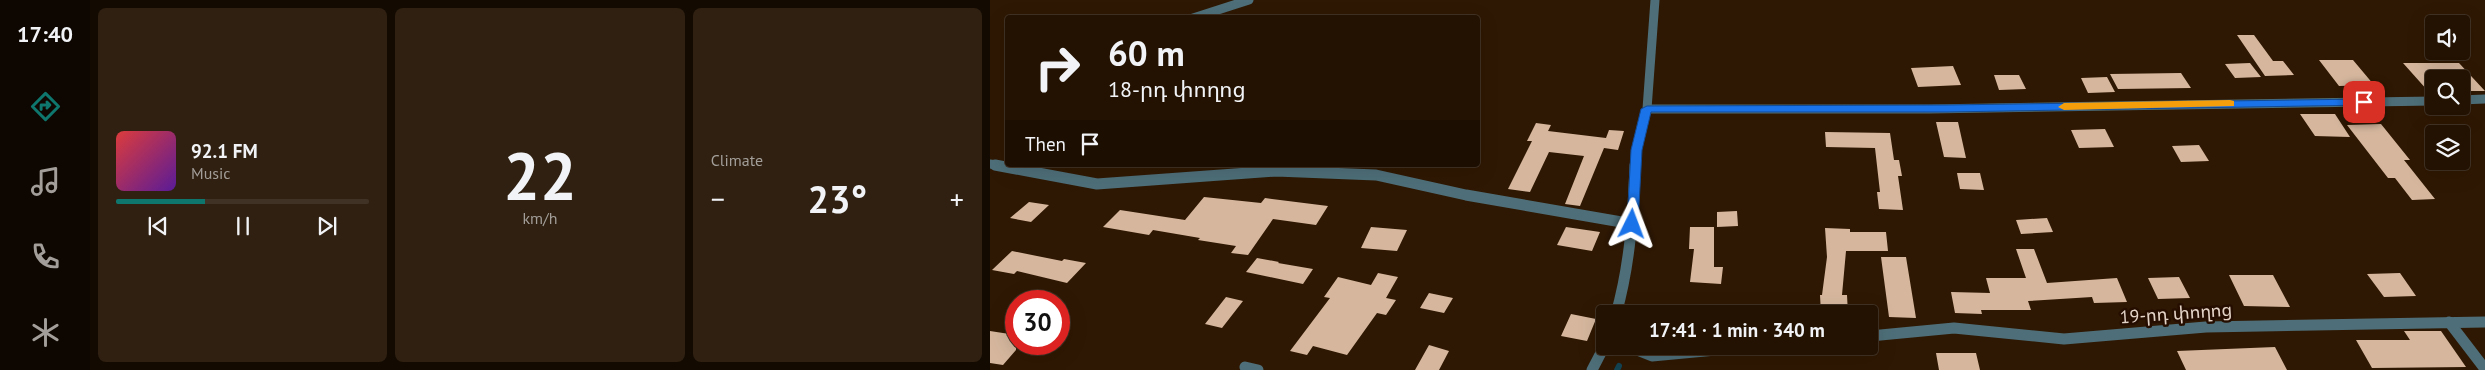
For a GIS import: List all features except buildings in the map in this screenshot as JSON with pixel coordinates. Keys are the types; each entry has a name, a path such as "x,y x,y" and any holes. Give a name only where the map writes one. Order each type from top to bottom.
{"street":[{"path":"1202,15 1249,0"},
{"path":"1619,305 1624,288 1632,224 1636,150 1647,109 1655,0"},
{"path":"2470,100 2485,99"},
{"path":"1647,109 1929,108 2425,101"},
{"path":"990,164 1005,167"},
{"path":"1006,167 1097,184 1276,171 1376,175 1466,195 1632,224"},
{"path":"2448,322 2485,369"},
{"name":"19-րդ փողոց","path":"1878,335 1954,328 2064,339 2206,327 2485,322"},
{"path":"1592,370 1600,355"},
{"path":"1650,355 1663,355"},
{"path":"1246,367 1258,370"}],"waterway":[{"path":"1617,370 1619,366"}],"slow traffic":[{"path":"2064,107 2230,103"}],"route":[{"path":"1632,224 1636,150 1647,109 2051,107 2364,102"}]}
